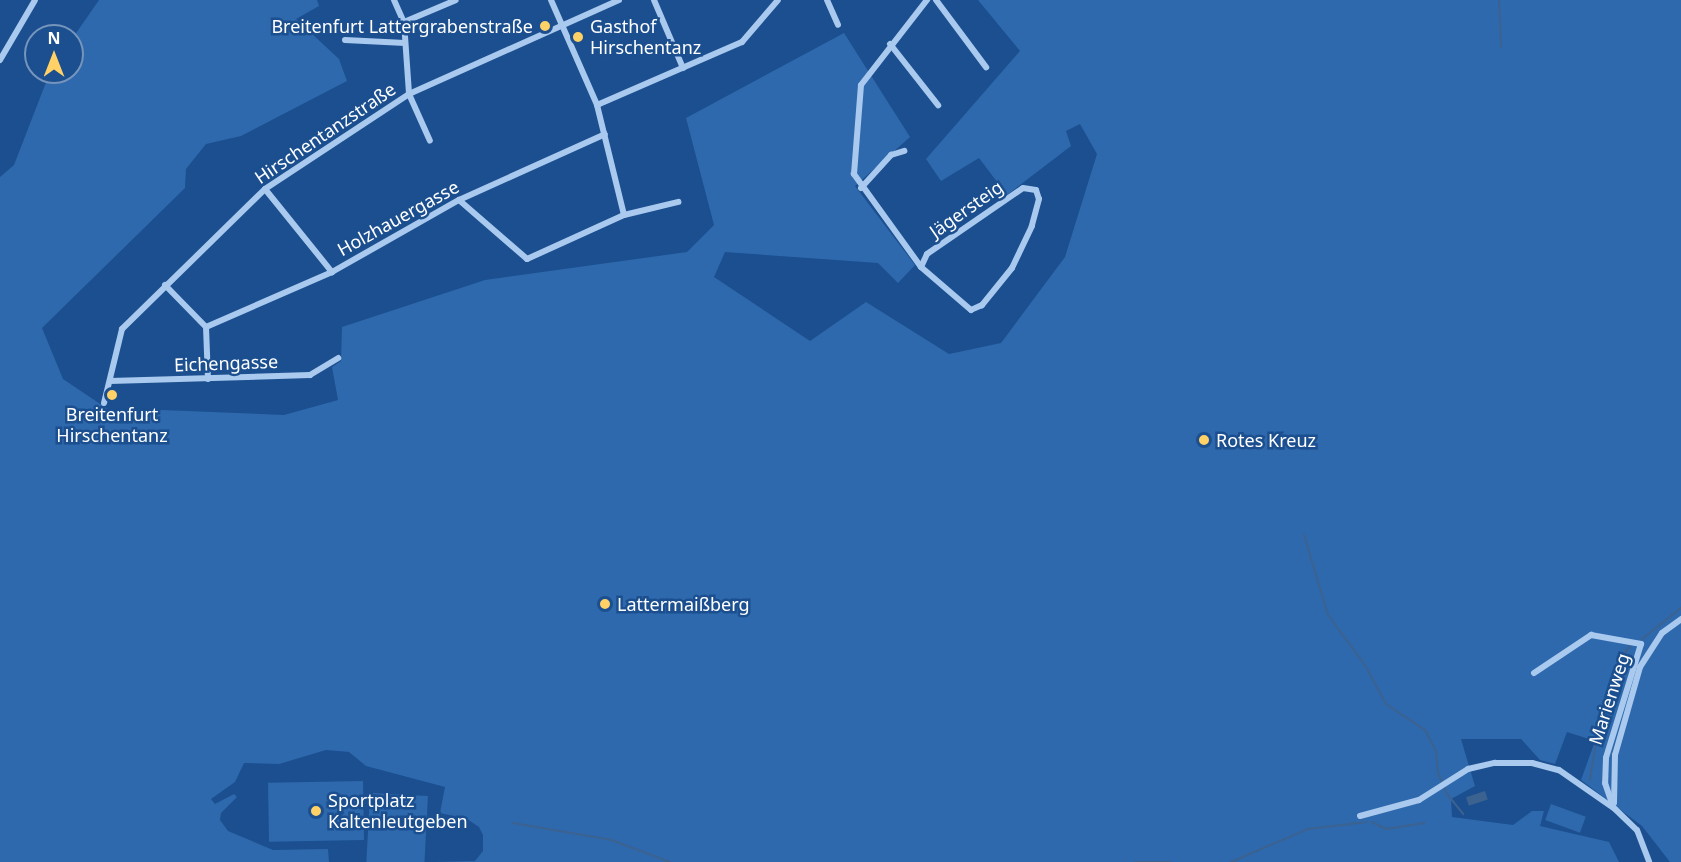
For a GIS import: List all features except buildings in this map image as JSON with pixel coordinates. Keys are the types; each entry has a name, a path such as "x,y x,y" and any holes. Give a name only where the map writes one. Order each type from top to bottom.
{"street":[{"path":"0,60 35,0"},
{"path":"394,0 404,22 410,94 430,141"},
{"path":"404,22 456,0"},
{"path":"551,0 597,105 624,215"},
{"name":"Hirschentanzstraße","path":"104,403 122,328 265,189 410,94 619,0"},
{"path":"654,0 683,68"},
{"path":"597,105 748,38 778,0"},
{"path":"827,0 838,25"},
{"path":"921,267 861,188 852,166 858,96 864,77 927,0"},
{"path":"936,0 986,67"},
{"path":"345,40 405,43"},
{"path":"890,44 938,105"},
{"name":"Holzhauergasse","path":"206,327 332,272 459,200 605,134"},
{"path":"861,188 891,155 904,152"},
{"path":"265,189 332,272"},
{"name":"Jägersteig","path":"1020,190 1036,190 1039,199 1035,219 1012,268 982,305 971,310 921,267 927,254 1020,190"},
{"path":"459,200 527,259 624,215 678,202"},
{"path":"165,285 206,327 208,379"},
{"name":"Eichengasse","path":"110,381 310,375 338,358"},
{"path":"1615,809 1612,793 1615,755 1640,667 1662,633 1681,619"},
{"name":"Marienweg","path":"1534,673 1591,635 1641,644 1606,758 1607,795 1615,809"},
{"path":"1360,816 1419,800 1468,769 1481,765 1545,765 1559,770 1615,809 1637,830 1649,862"}],"shaded area":[{"path":"99,0 317,0 319,6 296,19 339,59 347,81 241,136 206,144 186,169 185,188 42,328 63,379 121,418 162,410 284,415 338,400 332,367 341,361 342,327 485,280 687,252 714,225 686,118 844,33 910,137 855,186 915,265 898,283 878,263 725,252 714,277 810,341 866,302 949,354 1001,343 1065,257 1097,154 1080,124 1066,131 1071,146 1007,195 979,158 941,181 926,159 1020,51 978,0 1681,0 1681,862 1670,862 1642,826 1581,780 1595,741 1567,732 1555,764 1540,760 1521,739 1461,739 1475,786 1451,799 1452,817 1513,825 1532,811 1544,811 1540,826 1609,842 1619,862 433,862 475,861 483,851 483,835 479,827 467,819 440,813 445,787 366,766 349,752 326,750 279,764 244,763 235,782 211,799 215,804 234,794 237,797 221,813 220,820 228,831 273,850 328,849 329,862 0,862 0,177 14,165 45,84 84,84 82,24"},
{"name":"Sportplatz Kaltenleutgeben","path":"363,781 364,840 269,842 268,783"},
{"path":"1485,791 1488,800 1469,806 1466,797"},
{"path":"370,793 428,796 424,862 366,862"},
{"path":"1551,804 1586,817 1580,833 1545,820"}],"waterway":[{"path":"1499,0 1501,47"},
{"path":"1304,535 1328,615 1365,665 1386,704 1425,730 1436,752 1438,773 1447,794 1463,814"},
{"path":"1642,639 1681,608"},
{"path":"1590,780 1601,710 1624,653 1632,644"},
{"path":"1231,862 1308,829 1367,822"},
{"path":"1372,822 1386,829 1425,823"},
{"path":"513,823 611,840 670,862"},
{"path":"1135,862 1171,862"}],"place":[{"name":"Breitenfurt Lattergrabenstraße","path":"545,26"},
{"name":"Gasthof Hirschentanz","path":"578,37"},
{"name":"Breitenfurt Hirschentanz","path":"112,395"},
{"name":"Rotes Kreuz","path":"1204,440"},
{"name":"Lattermaißberg","path":"605,604"},
{"name":"Sportplatz Kaltenleutgeben","path":"316,811"}]}
